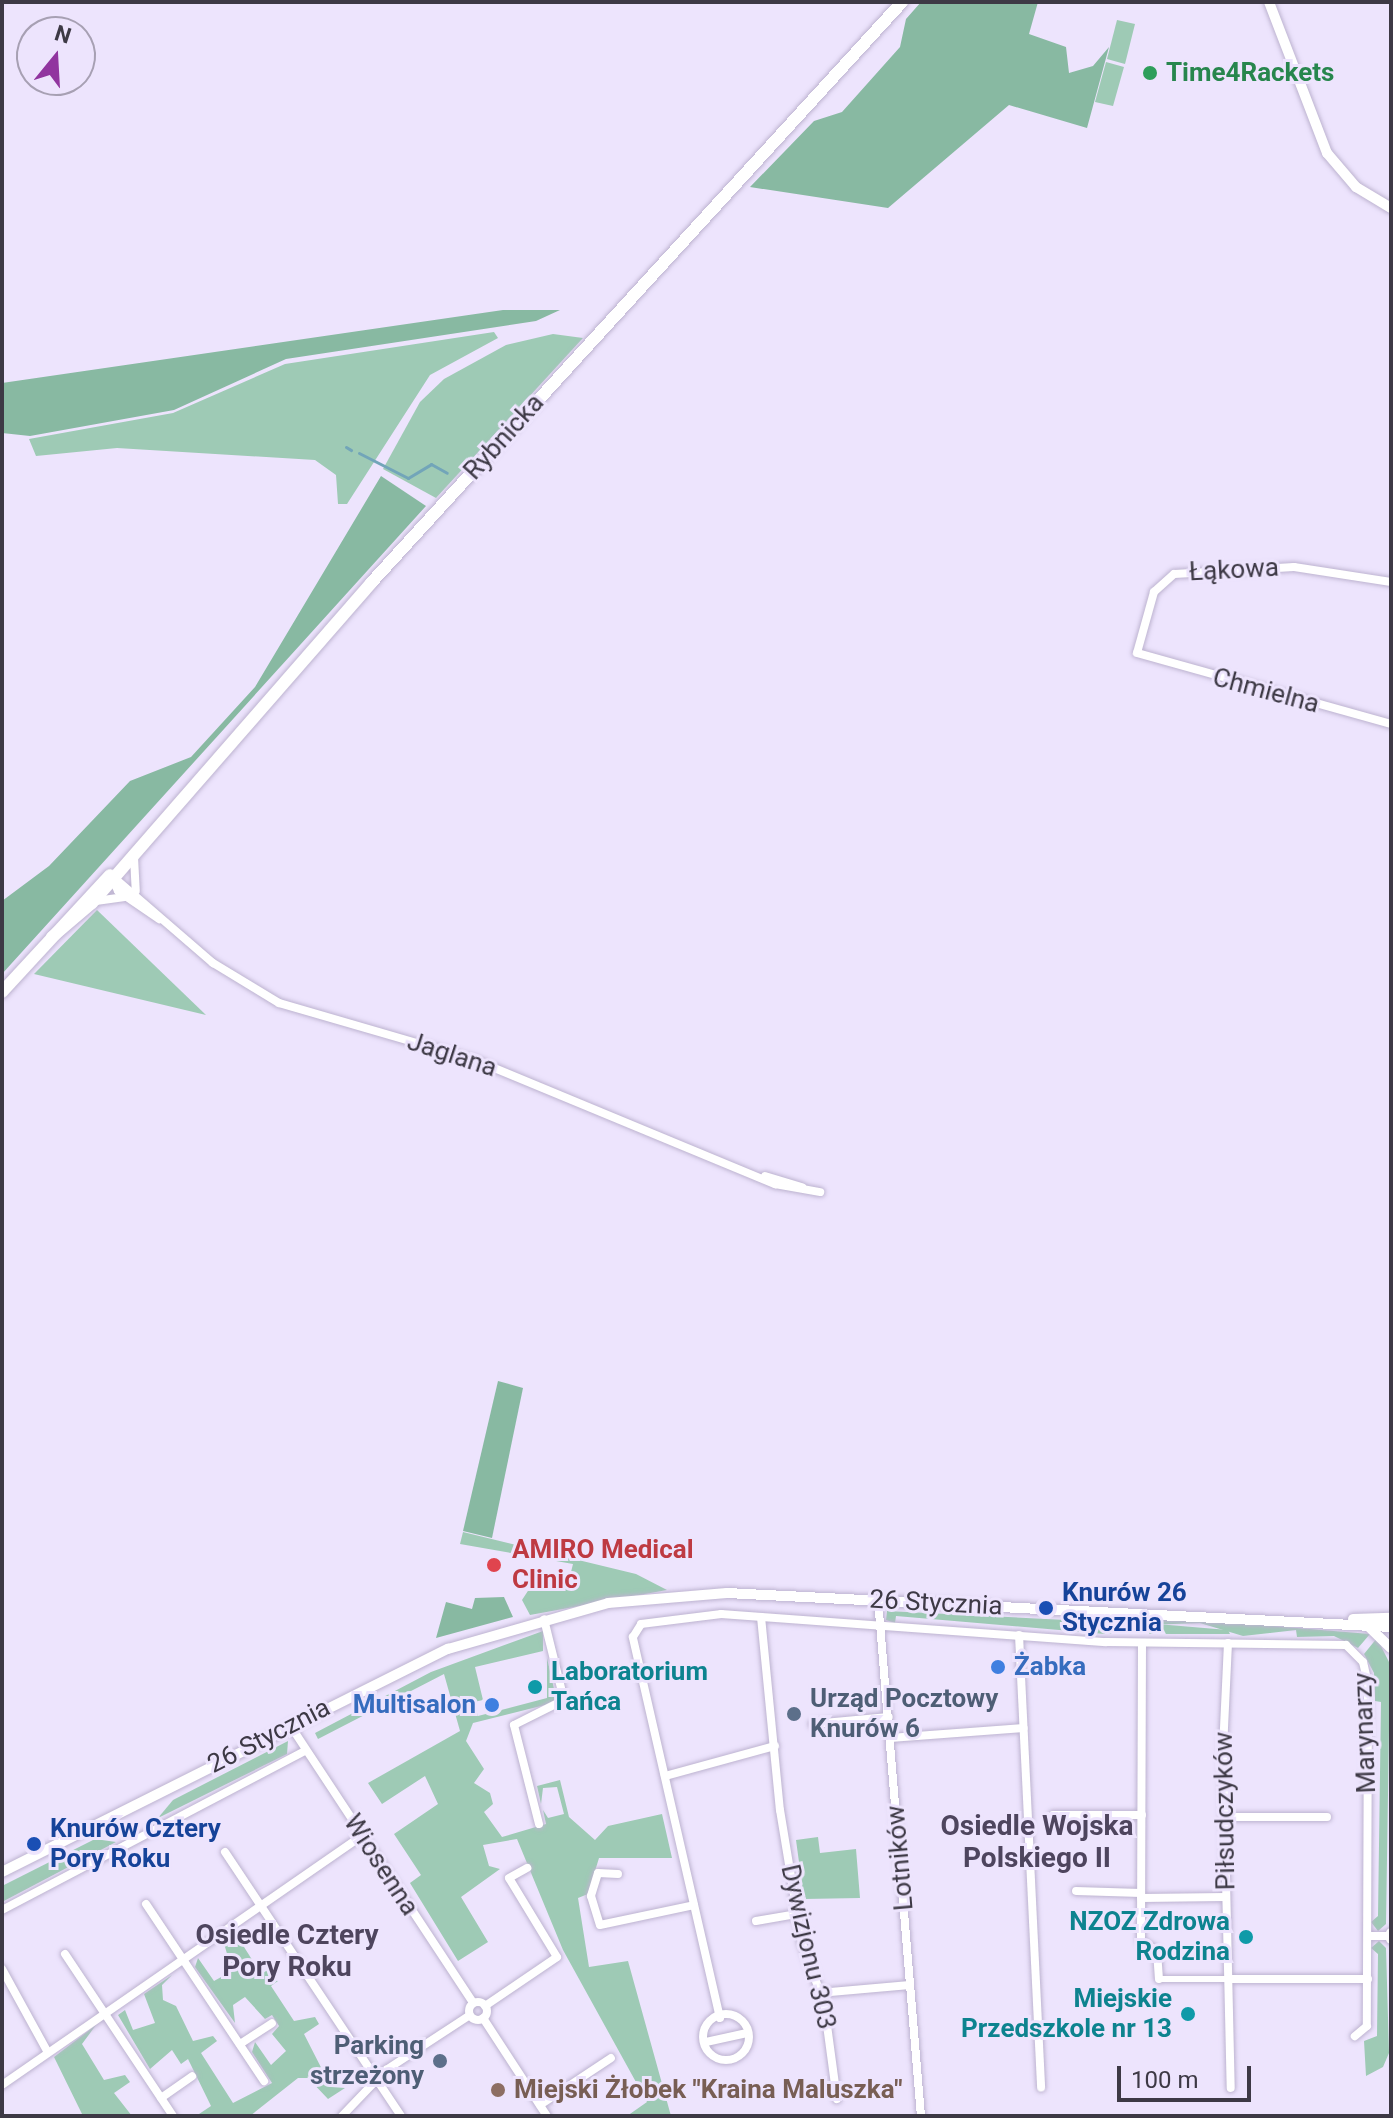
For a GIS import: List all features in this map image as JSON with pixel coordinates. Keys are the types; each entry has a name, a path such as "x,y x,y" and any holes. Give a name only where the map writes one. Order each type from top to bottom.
{"main road":[{"name":"Rybnicka","path":"2,992 902,2"},
{"name":"Rybnicka","path":"52,937 92,903 110,875"}],"street":[{"path":"1269,2 1327,153 1356,187 1391,208"},
{"name":"Łąkowa","path":"1142,657 1137,650 1154,592 1174,574 1286,567 1391,582"},
{"name":"Chmielna","path":"1142,657 1391,724"},
{"path":"136,892 137,845"},
{"name":"Jaglana","path":"110,875 136,892 163,921"},
{"name":"Jaglana","path":"110,875 126,897 163,921 231,976 290,1008 475,1060 753,1174 820,1192"},
{"path":"92,903 126,897"},
{"name":"26 Stycznia","path":"2,1872 290,1725 448,1649 544,1618 693,1594 1331,1621 1391,1627"},
{"name":"Lotników","path":"878,1600 921,2116"},
{"name":"Marynarzy","path":"665,1776 634,1631 687,1616 761,1617 1142,1643 1331,1641 1366,1666 1368,1979 1366,2031 1355,2036"},
{"name":"Dywizjonu 303","path":"761,1617 797,1914 819,1993 837,2099"},
{"name":"26 Stycznia","path":"1331,1621 1388,1617"},
{"path":"539,1824 514,1725 564,1700 544,1618"},
{"path":"1367,1626 1391,1648"},
{"path":"1019,1635 1041,2087"},
{"path":"1142,1643 1141,1944 1157,1951 1159,1979 1368,1979"},
{"name":"Piłsudczyków","path":"1228,1643 1224,1817 1231,1979 1231,2088"},
{"path":"813,1724 889,1717"},
{"name":"Wiosenna","path":"290,1725 473,2003"},
{"path":"890,1738 1024,1728"},
{"path":"720,2018 665,1776 775,1746"},
{"name":"26 Stycznia","path":"2,1910 305,1751"},
{"path":"1053,1815 1142,1815"},
{"path":"1224,1817 1327,1817"},
{"path":"2,2085 182,1957 362,1836"},
{"path":"225,1852 401,2116"},
{"path":"527,1868 509,1878 557,1957 485,2006 483,2018 547,2116"},
{"path":"618,1874 598,1873 591,1896 600,1925 694,1905"},
{"path":"1076,1891 1226,1897"},
{"path":"146,1904 264,2081"},
{"path":"756,1921 797,1914"},
{"path":"1368,1936 1391,1936"},
{"path":"65,1954 173,2116"},
{"path":"2,1969 47,2051"},
{"path":"819,1993 910,1985"},
{"path":"342,2116 377,2080 470,2015 473,2003 485,2006"},
{"path":"470,2015 483,2018"},
{"path":"741,2015 747,2033 748,2053 716,2060 706,2042 703,2024 741,2015"},
{"path":"240,2044 272,2023"},
{"path":"706,2042 747,2033"},
{"path":"540,2105 611,2058"},
{"path":"161,2098 192,2076"}],"green space":[{"path":"921,2 1038,2 1029,34 1066,47 1069,73 1093,66 1109,47 1087,128 1009,105 888,208 750,187 814,121 842,112 900,47 906,19"},
{"path":"1117,20 1135,24 1125,64 1107,59"},
{"path":"1106,62 1124,67 1113,106 1095,102"},
{"path":"503,310 560,310 536,321 286,359 174,410 30,436 2,433 2,383"},
{"path":"494,332 498,338 430,375 347,504 338,504 336,475 315,460 117,448 36,456 29,439 173,413 285,364"},
{"path":"553,334 583,338 436,498 383,469 420,402 444,379 506,345"},
{"path":"381,476 426,506 2,974 2,901 49,866 130,781 191,757 255,687"},
{"path":"97,910 206,1015 34,974"},
{"path":"498,1381 523,1388 492,1538 463,1531"},
{"path":"463,1532 636,1574 667,1590 530,1615 522,1600 537,1577 568,1584 573,1564 460,1544"},
{"path":"504,1597 513,1617 436,1638 446,1602 472,1609 475,1598"},
{"path":"887,1611 1066,1620 1104,1629 1105,1634 896,1616 895,1623 886,1620"},
{"path":"1146,1619 1201,1620 1370,1634 1358,1648 1334,1636 1297,1637 1296,1630 1243,1636 1200,1623 1120,1626"},
{"path":"1157,1624 1228,1630 1230,1634 1108,1634"},
{"path":"543,1631 543,1651 475,1667 483,1700 474,1702 478,1716 547,1698 547,1658 557,1702 473,1723 466,1741 484,1769 474,1783 490,1793 493,1804 484,1812 502,1837 546,1824 543,1810 548,1818 564,1814 557,1787 543,1788 541,1804 537,1786 560,1780 569,1817 595,1840 608,1826 662,1814 672,1858 599,1858 588,1894 578,1898 589,1967 628,1961 671,2116 627,2116 647,2102 563,1950 517,1839 483,1845 489,1866 500,1869 461,1897 488,1942 458,1961 410,1883 421,1875 394,1834 438,1804 425,1776 382,1804 368,1783 460,1731 444,1674 318,1739 315,1733 431,1672"},
{"path":"1377,1638 1390,1664 1386,1924 1378,1931 1371,1922 1378,1916 1381,1702 1375,1701 1374,1673 1364,1654"},
{"path":"288,1741 287,1754 158,1818 173,1800"},
{"path":"818,1837 820,1853 856,1849 860,1898 804,1899 796,1840"},
{"path":"95,1839 116,1842 2,1902 2,1886"},
{"path":"245,1926 249,1932 239,1939 261,1974 273,1967 277,1974 269,1980 278,1981 271,1986 294,2021 315,2017 319,2024 304,2034 331,2087 345,2088 328,2099 308,2078 298,2078 250,2116 196,2116 211,2106 188,2059 181,2064 172,2050 150,2069 118,2015 125,2010 133,2030 155,2023 144,1994 172,1975 162,1985 163,2000 176,2006 193,2041 213,2036 217,2041 201,2053 233,2103 272,2083 252,2052 255,2042 271,2065 286,2051 272,2034 279,2026 272,2015 265,2019 245,1997 233,2005 235,2023 195,1967 198,1958 214,1981 232,1971 223,1940"},
{"path":"1379,1941 1386,1948 1389,2053 1383,2067 1366,2076 1364,2041 1377,2036 1378,1954 1371,1948"},
{"path":"96,2025 82,2044 104,2080 125,2075 130,2082 114,2093 132,2116 83,2116 54,2057"}],"waterway":[{"path":"346,447 351,450"},
{"path":"359,453 408,478 431,464 447,473"}],"place":[{"name":"Time4Rackets","path":"1150,73"},
{"name":"AMIRO Medical Clinic","path":"494,1565"},
{"name":"Knurów 26 Stycznia","path":"1046,1608"},
{"name":"Żabka","path":"998,1667"},
{"name":"Laboratorium Tańca","path":"535,1687"},
{"name":"Multisalon","path":"492,1705"},
{"name":"Urząd Pocztowy Knurów 6","path":"794,1714"},
{"name":"Knurów Cztery Pory Roku","path":"34,1844"},
{"name":"NZOZ Zdrowa Rodzina","path":"1246,1937"},
{"name":"Miejskie Przedszkole nr 13","path":"1188,2014"},
{"name":"Parking strzeżony","path":"440,2061"},
{"name":"Miejski Żłobek \"Kraina Maluszka\"","path":"498,2090"}],"district":[{"name":"Osiedle Wojska Polskiego II","path":"1037,1842"},
{"name":"Osiedle Cztery Pory Roku","path":"287,1951"}]}
